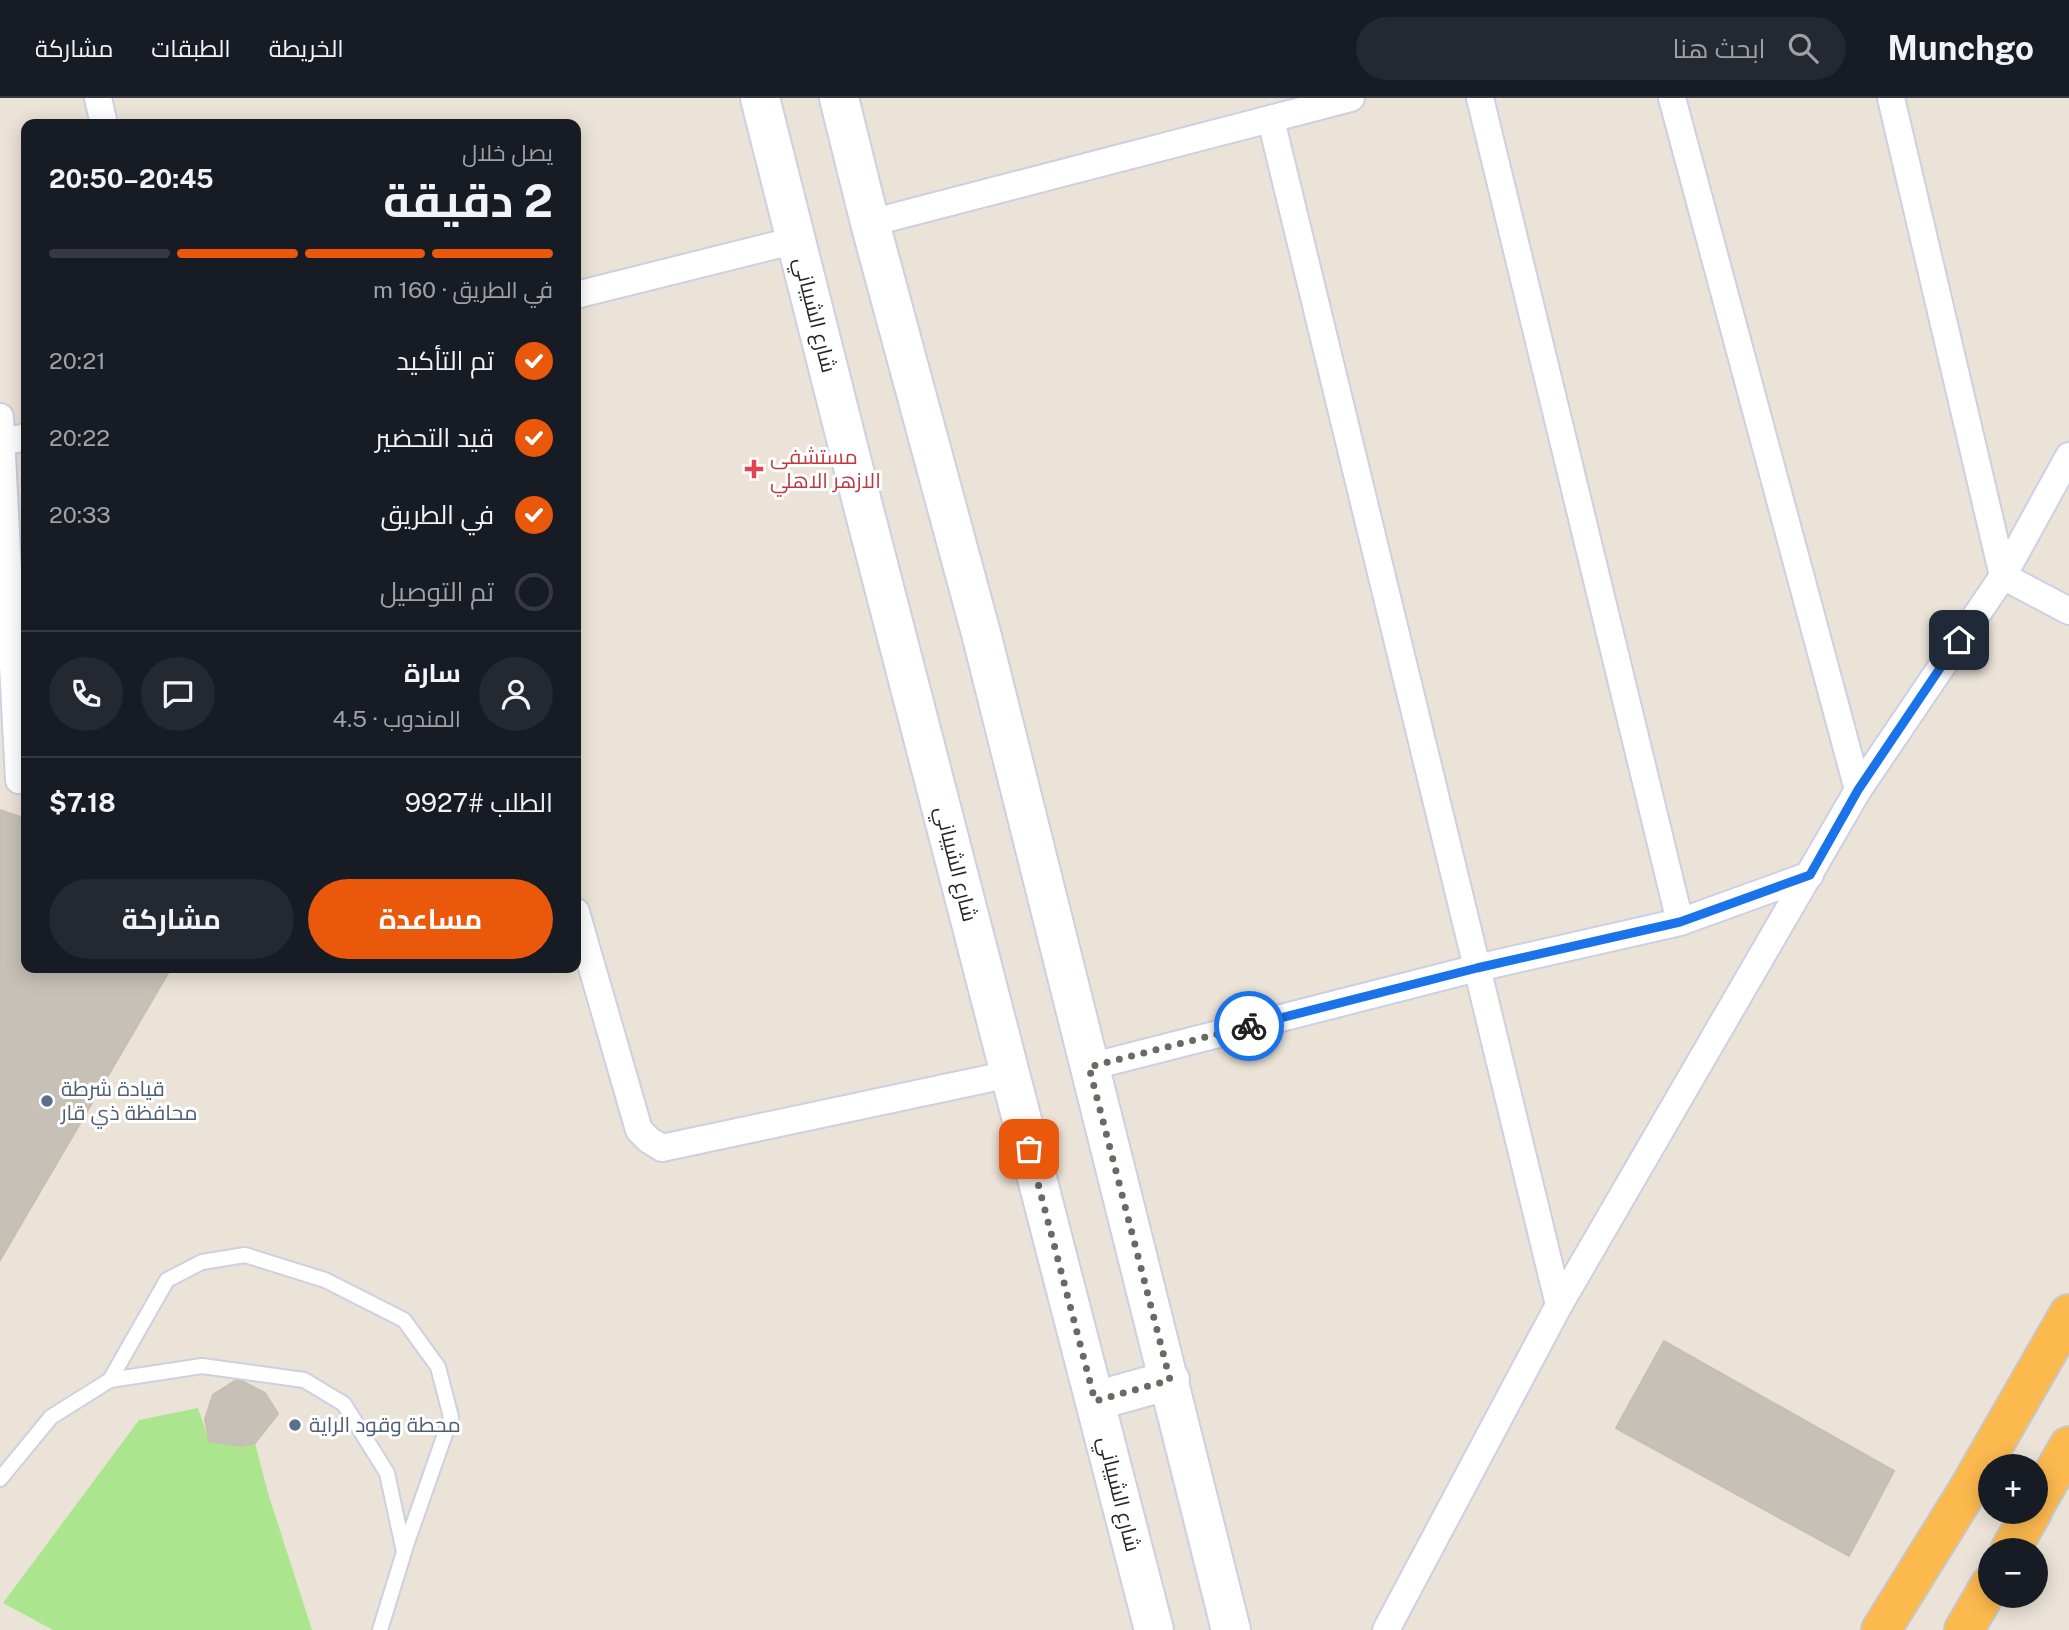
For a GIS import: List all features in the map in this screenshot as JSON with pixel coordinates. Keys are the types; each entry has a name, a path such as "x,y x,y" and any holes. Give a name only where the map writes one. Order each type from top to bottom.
{"highway":[{"path":"1881,1630 1968,1490 2069,1314"},
{"path":"2048,1482 2069,1446"},
{"path":"1965,1630 1978,1607"}],"main road":[{"name":"شارع الشيباني","path":"760,98 865,516 1154,1630"},
{"path":"839,98 982,637 1231,1630"},
{"path":"1095,1401 1170,1380"}],"street":[{"path":"98,98 103,119"},
{"path":"870,223 1351,98"},
{"path":"1480,98 1680,922"},
{"path":"1672,98 1858,790"},
{"path":"1891,98 2003,576 2069,611"},
{"path":"1271,120 1559,1305"},
{"path":"581,294 796,240"},
{"path":"9,432 19,780"},
{"path":"1386,1630 1559,1305 1858,790 2003,576 2069,456"},
{"path":"1089,1067 1477,968 1680,922 1810,875"},
{"path":"581,929 639,1130 663,1148 1010,1074"}],"lane":[{"path":"110,1380 167,1280 202,1262 245,1255 326,1280 404,1320 438,1367 451,1417 380,1630"},
{"path":"0,1479 51,1417 110,1380 202,1366 304,1380 344,1404 387,1474 404,1552"}],"green space":[{"path":"198,1408 209,1441 255,1443 268,1493 312,1630 53,1630 3,1603 139,1420"}],"building":[{"name":"قيادة شرطة محافظة ذي قار","path":"0,810 21,817 21,973 168,973 0,1260"},
{"path":"1664,1341 1894,1471 1849,1556 1616,1428"},
{"path":"238,1379 265,1393 278,1414 255,1443 241,1446 209,1441 205,1419 213,1395"}],"way so far":[{"path":"1029,1149 1095,1401 1170,1380 1089,1067 1249,1026"}],"place":[{"name":"مستشفى الازهر الاهلي","path":"754,469"},
{"name":"قيادة شرطة محافظة ذي قار","path":"47,1101"},
{"name":"محطة وقود الراية","path":"295,1425"}],"route":[{"path":"1249,1026 1477,968 1680,922 1810,875 1858,790 1959,640"}]}
